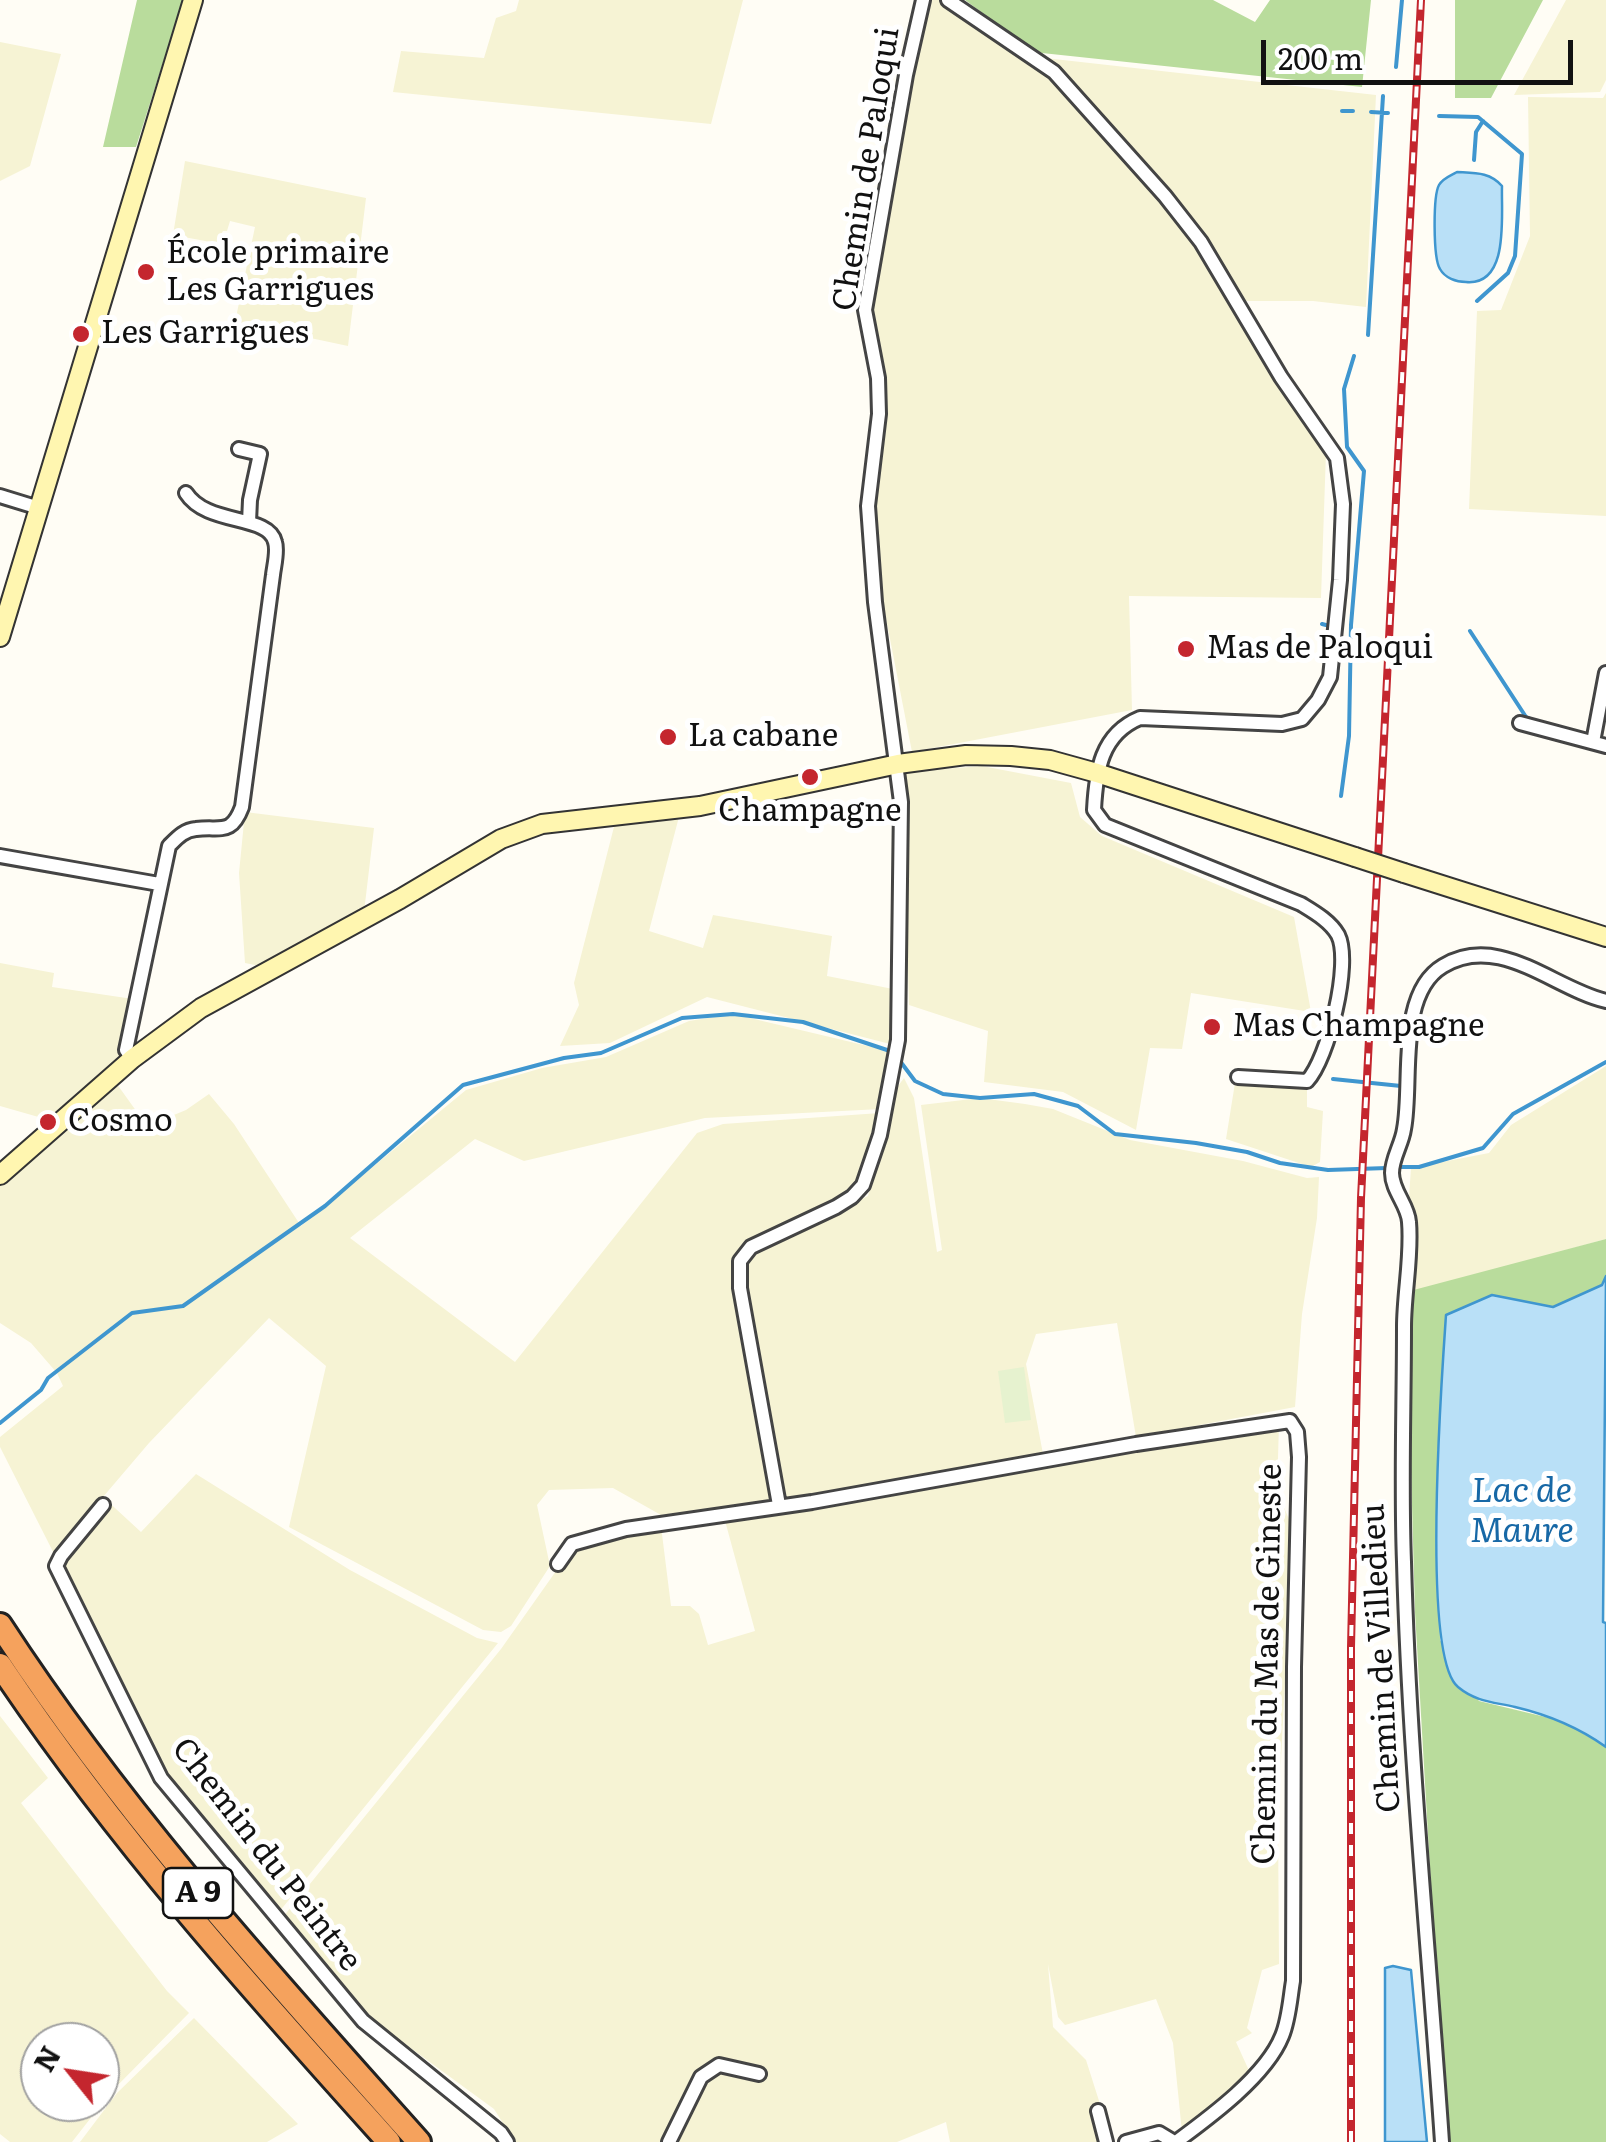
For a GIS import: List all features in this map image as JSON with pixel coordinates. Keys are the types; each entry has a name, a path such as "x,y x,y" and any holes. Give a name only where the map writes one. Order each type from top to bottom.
{"highway":[{"name":"A 9","path":"0,1625 76,1736 162,1849 226,1928 418,2142"},
{"name":"A 9","path":"0,1665 148,1868 389,2142"}],"street":[{"path":"0,637 193,0"},
{"name":"Chemin de Paloqui","path":"779,1505 740,1288 740,1261 751,1247 852,1198 871,1169 898,1040 902,802 875,602 868,506 879,414 878,378 865,310 923,0"},
{"path":"948,0 1054,72 1165,196 1200,242 1271,362 1337,458 1343,504 1340,580 1330,678 1318,700 1302,719 1282,724 1140,718 1116,731 1097,773 1094,810 1105,825 1301,904 1321,916 1338,936 1342,965 1334,1014 1317,1070 1307,1081 1238,1076"},
{"path":"240,450 260,454 249,522"},
{"path":"132,1060 126,1050 168,846 182,833 194,829 228,828 237,820 242,807 276,542 268,530 249,522 211,515 186,493"},
{"path":"0,496 39,508"},
{"path":"1520,723 1600,744 1606,673"},
{"path":"0,1174 132,1060 224,994 326,941 516,832 552,822 738,799 898,764 966,755 1050,760 1606,937"},
{"path":"0,856 159,884"},
{"name":"Chemin de Villedieu","path":"1442,2142 1418,1842 1404,1566 1404,1325 1410,1219 1393,1169 1404,1130 1413,1010 1425,984 1443,966 1468,957 1526,964 1578,993 1606,1001"},
{"name":"Chemin du Mas de Gineste","path":"779,1505 1290,1420 1297,1432 1293,1981 1288,2018 1282,2038 1262,2066 1208,2118 1175,2142 1159,2134 1126,2142"},
{"name":"Chemin du Peintre","path":"103,1505 56,1566 160,1778 362,2021 501,2133 507,2142"},
{"path":"558,1564 572,1544 587,1539 779,1505"},
{"path":"669,2142 701,2077 718,2065 759,2074"},
{"path":"1098,2111 1106,2142"}],"shaded area":[{"path":"519,0 743,0 711,124 393,92 401,51 484,58 496,18 516,11"},
{"path":"929,0 942,0 1050,75 1197,241 1263,356 1326,452 1321,598 1129,596 1132,710 912,752 877,572 872,506 886,430 884,373 869,311"},
{"path":"1566,0 1606,0 1606,80 1600,92 1514,95"},
{"path":"0,42 61,54 30,166 0,181"},
{"path":"1045,58 1376,95 1366,307 1313,301 1240,301 1183,211"},
{"path":"1606,93 1606,516 1469,509 1477,311 1501,310 1530,236 1528,97 1603,98"},
{"path":"185,161 366,198 348,346 235,322 255,227 230,221 216,243 173,235"},
{"path":"982,766 1071,783 1080,817 1102,836 1294,917 1311,1012 1191,993 1182,1049 1150,1048 1136,1130 1063,1092 984,1082 988,1031 909,1005 904,823 905,772"},
{"path":"245,812 374,828 364,912 265,967 245,963 239,873"},
{"path":"680,813 649,931 703,948 713,915 832,936 827,976 893,989 894,1045 707,997 610,1043 560,1046 579,1005 574,983 616,819"},
{"path":"0,963 54,973 52,987 133,999 120,1061 49,1120 0,1106"},
{"path":"733,1014 893,1052 881,1109 705,1118 524,1161 475,1139 350,1238 515,1362 697,1133 723,1124 880,1113 856,1190 741,1250 771,1496 768,1500 661,1515 613,1488 549,1490 537,1505 550,1566 511,1626 501,1632 483,1630 289,1527 326,1366 269,1318 103,1497 141,1532 196,1474 350,1570 477,1638 498,1643 279,1912 165,1773 0,1447 0,1437 63,1386 31,1343 0,1323 0,1181 114,1080 147,1126 186,1110 209,1094 234,1124 301,1226 466,1090 542,1068 606,1057 689,1021"},
{"path":"1606,1066 1606,1239 1405,1295 1411,1168 1489,1153 1511,1125"},
{"path":"904,1078 914,1098 937,1252 942,1250 921,1105 980,1098 1053,1109 1130,1140 1243,1161 1307,1178 1319,1177 1295,1407 1136,1437 1117,1323 1036,1334 1026,1364 1043,1454 786,1498 776,1489 742,1269 753,1250 868,1196 895,1090"},
{"path":"1235,1083 1307,1088 1307,1107 1323,1111 1320,1162 1311,1167 1226,1139"},
{"path":"1279,1424 1277,1492 1293,1528 1278,1817 1279,1964 1262,1970 1247,2028 1252,2033 1236,2042 1251,2075 1182,2132 1173,2043 1156,1999 1065,2025 1058,2017 1048,1964 1053,2027 1086,2060 1100,2104 1101,2142 950,2142 946,2122 897,2142 515,2142 494,2109 364,2014 283,1917 501,1649 573,1547 661,1526 671,1606 690,1606 699,1614 708,1645 755,1631 724,1517"},
{"path":"0,1716 48,1778 21,1803 167,1991 189,2013 120,2083 120,2022 20,2022 20,2122 88,2122 72,2142 10,2142 0,2134"},
{"path":"194,2018 298,2124 267,2142 80,2142 95,2122 120,2122 120,2090"}],"green space":[{"path":"137,0 183,0 136,147 103,147"},
{"path":"965,0 1213,0 1255,22 1270,0 1371,0 1362,87 1042,53 1025,45"},
{"path":"1455,0 1543,0 1491,98 1455,98"},
{"path":"1606,1239 1606,1276 1602,1285 1553,1307 1492,1295 1437,1451 1440,1640 1479,1701 1562,1721 1606,1747 1606,2142 1446,2142 1415,1612 1406,1292"},
{"path":"1024,1367 1031,1420 1005,1423 998,1371"}],"water":[{"path":"1457,172 1487,176 1502,186 1500,246 1490,273 1480,280 1451,279 1438,263 1437,191 1443,181"},
{"name":"Lac de Maure","path":"1606,1276 1606,1747 1563,1722 1478,1699 1458,1687 1447,1665 1440,1624 1437,1512 1446,1315 1492,1295 1553,1307 1602,1285"},
{"path":"1385,1968 1411,1970 1427,2142 1385,2142"}],"waterway":[{"path":"1396,67 1402,0"},
{"path":"1368,335 1383,96"},
{"path":"1342,111 1353,111"},
{"path":"1371,112 1388,113"},
{"path":"1439,116 1478,117 1522,154 1515,256 1508,273 1477,301"},
{"path":"1474,160 1476,132 1483,121"},
{"path":"1341,796 1349,736 1351,625 1364,471 1347,447 1344,389 1354,356"},
{"path":"1322,624 1326,625"},
{"path":"1470,631 1526,717 1535,721"},
{"path":"0,1423 41,1390 48,1378 132,1313 183,1306 325,1206 463,1085 564,1058 601,1053 682,1018 733,1014 803,1022 890,1051"},
{"path":"900,1061 915,1081 943,1094 980,1098 1034,1094 1078,1106 1115,1134 1196,1143 1328,1170 1387,1168"},
{"path":"1397,1167 1419,1167 1483,1148 1513,1114 1606,1062"},
{"path":"1333,1079 1401,1086"}],"railway":[{"path":"1351,2142 1351,1647 1361,1198 1421,0"}],"place":[{"name":"École primaire Les Garrigues","path":"146,272"},
{"name":"Les Garrigues","path":"81,334"},
{"name":"Mas de Paloqui","path":"1186,649"},
{"name":"La cabane","path":"668,737"},
{"name":"Champagne","path":"810,777"},
{"name":"Mas Champagne","path":"1212,1027"},
{"name":"Cosmo","path":"48,1122"}]}
